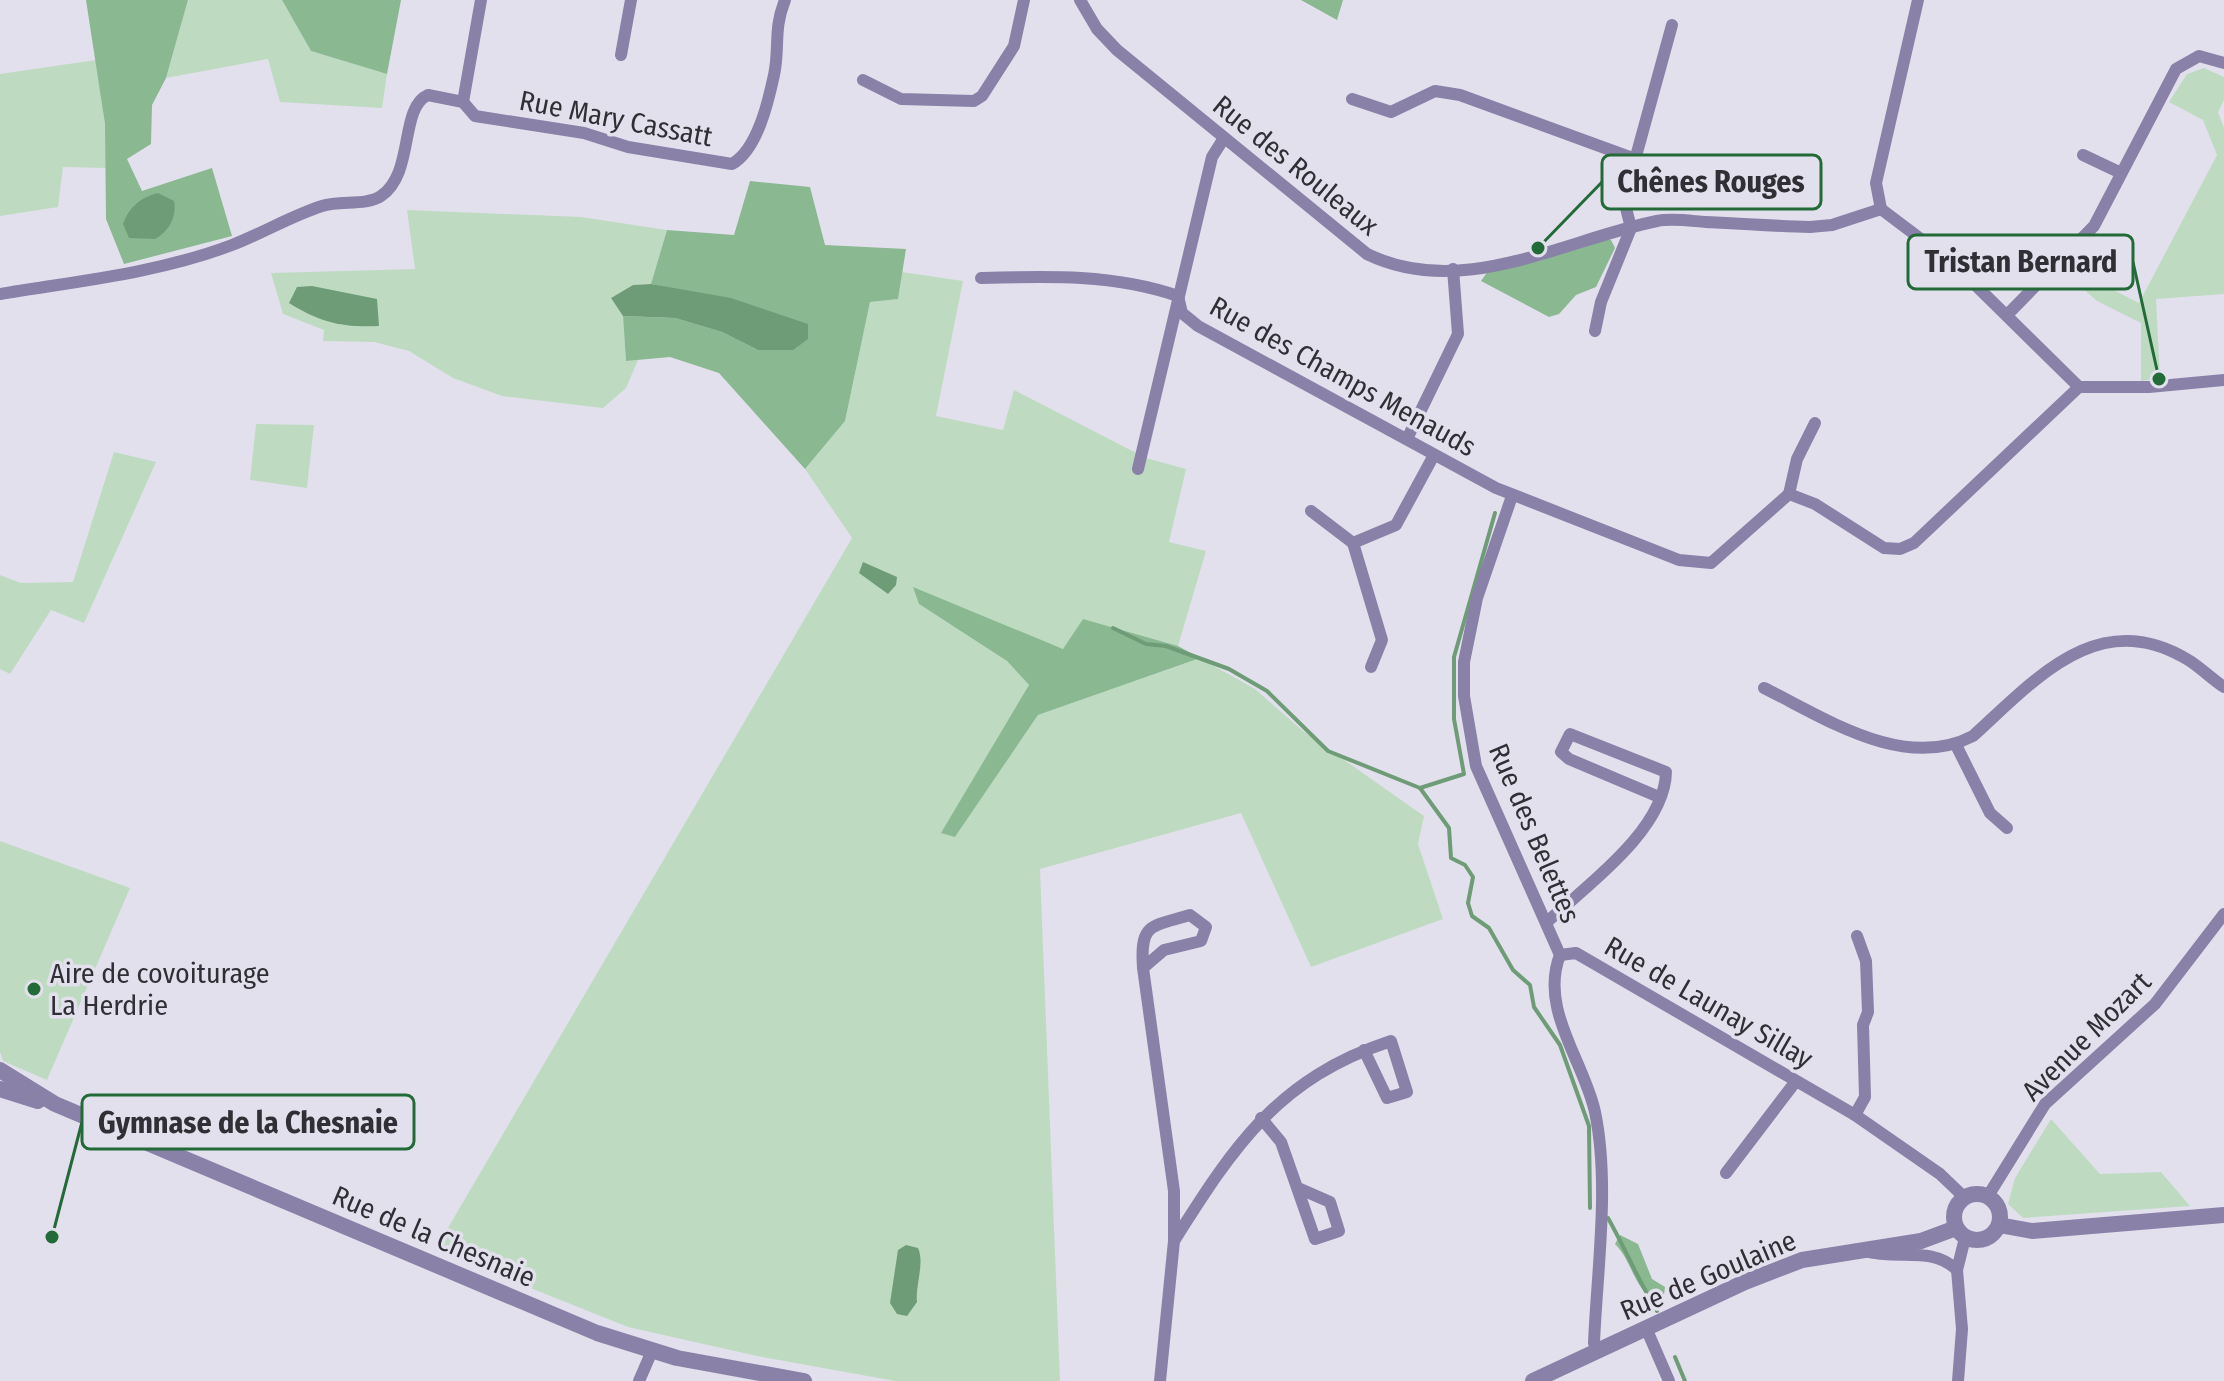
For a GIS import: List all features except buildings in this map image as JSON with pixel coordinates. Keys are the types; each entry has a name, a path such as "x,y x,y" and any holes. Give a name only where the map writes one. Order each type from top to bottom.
{"street":[{"path":"463,102 481,0"},
{"path":"621,55 631,0"},
{"name":"Rue Mary Cassatt","path":"0,294 169,264 233,245 326,204 378,198 392,187 402,170 420,99 428,95 463,102 475,116 584,133 628,147 732,164 749,152 775,73 776,22 785,0"},
{"path":"863,80 901,99 974,101 982,96 1014,46 1024,0"},
{"name":"Rue des Rouleaux","path":"1080,0 1097,29 1117,50 1367,254 1416,271 1531,259 1661,220 1810,227 1832,225 1881,209"},
{"path":"1917,0 1876,183 1881,209 1954,264 2079,387"},
{"path":"1595,331 1601,302 1631,228 1624,200 1672,25"},
{"path":"2007,315 2094,226 2176,69 2199,56 2224,63"},
{"path":"1352,99 1391,112 1435,91 1460,95 1635,159"},
{"name":"Rue des Champs Menauds","path":"1224,138 1212,157 1178,296 1182,313 1198,326 1512,496 1679,560 1711,563 1789,494"},
{"path":"2083,155 2121,173"},
{"path":"1407,439 1458,334 1453,269"},
{"name":"Rue des Champs Menauds","path":"981,278 1072,276 1136,283 1178,296"},
{"path":"1138,469 1178,296"},
{"path":"1815,423 1797,459 1789,494 1815,504 1884,548 1900,549 1914,543 2079,387 2149,387 2224,380"},
{"path":"1353,543 1396,525 1434,455"},
{"name":"Rue des Belettes","path":"1512,496 1477,598 1464,662 1464,696 1476,766 1560,955"},
{"path":"1311,511 1353,543 1382,640 1371,667"},
{"path":"1764,688 1883,743 1928,747 1956,745 1973,736 2059,660 2109,641 2135,642 2162,648 2189,660 2224,687"},
{"path":"1547,922 1622,853 1642,828 1659,797 1666,772 1570,734 1565,739 1561,752 1569,759 1659,797"},
{"path":"1956,745 1990,813 2007,828"},
{"name":"Avenue Mozart","path":"1988,1196 2045,1104 2155,1004 2224,914"},
{"path":"1143,968 1164,950 1201,941 1206,927 1190,915 1151,927 1141,941 1143,968 1174,1191 1174,1241 1160,1381"},
{"path":"1855,1115 1865,1097 1863,1025 1868,1012 1866,961 1857,936"},
{"name":"Rue de Launay Sillay","path":"1597,1350 1594,1343 1601,1205 1599,1145 1594,1108 1571,1051 1556,1001 1554,978 1560,955 1576,953 1855,1115 1940,1174 1964,1197"},
{"path":"1174,1241 1241,1139 1288,1094 1364,1050 1391,1041 1407,1092 1387,1098 1364,1050"},
{"path":"0,1070 55,1104"},
{"path":"1726,1173 1796,1081"},
{"path":"0,1089 55,1104"},
{"name":"Rue de la Chesnaie","path":"55,1104 597,1333 652,1351 772,1378 804,1381"},
{"path":"1261,1118 1281,1142 1298,1188"},
{"path":"1174,1191 1201,1198"},
{"path":"1958,1381 1962,1329 1957,1270 1960,1233 1955,1208 1964,1197 1976,1194 1988,1196 1997,1206 1999,1225"},
{"path":"1999,1225 2032,1231 2224,1215"},
{"path":"1960,1233 1985,1239 1999,1225"},
{"name":"Rue de Goulaine","path":"1533,1381 1768,1272 1802,1260 1960,1233"},
{"path":"1858,1249 1886,1257 1931,1254 1957,1270"},
{"path":"1646,1328 1669,1381"},
{"path":"639,1381 652,1351"}],"shaded area":[{"path":"86,0 188,0 166,78 152,105 151,144 127,159 142,191 212,168 232,236 124,264 106,219 105,124"},
{"path":"188,0 282,0 311,51 387,74 382,108 280,102 268,59 166,78"},
{"path":"282,0 401,0 387,74 311,51"},
{"path":"1301,0 1343,0 1337,20"},
{"path":"96,60 105,124 106,168 63,167 58,207 0,216 0,74"},
{"path":"2204,68 2224,77 2224,100 2218,112 2224,128 2224,294 2156,299 2160,378 2141,381 2141,323 2097,301 2064,272 2081,257 2088,277 2139,303 2217,155 2203,120 2169,102 2187,74"},
{"path":"750,181 810,187 825,245 906,249 898,299 870,302 845,421 805,469 719,373 670,357 626,361 623,316 675,318 722,332 758,350 689,292 651,284 667,230 734,235"},
{"path":"158,193 174,201 173,218 168,228 155,239 129,238 123,224 132,208 146,197"},
{"path":"407,210 581,217 667,230 651,284 633,285 611,298 623,316 626,361 638,360 626,388 603,408 502,396 453,378 409,351 374,342 323,341 324,330 283,314 271,273 415,269"},
{"path":"1604,239 1611,240 1615,248 1596,287 1576,295 1559,314 1549,317 1481,281 1490,268 1539,261"},
{"path":"902,272 963,281 936,416 1003,430 1014,390 1146,458 1186,469 1169,542 1206,551 1178,646 1083,619 1064,649 919,604 1007,661 1029,685 955,837 1038,715 1200,658 1255,689 1303,731 1424,816 1418,844 1443,919 1311,967 1241,813 1040,869 1060,1381 895,1381 757,1356 628,1327 435,1250 852,538 805,469 845,421 870,302 898,299"},
{"path":"651,284 731,298 808,324 808,339 793,350 758,350 722,332 675,318 623,316 611,298 633,285"},
{"path":"312,286 377,299 379,326 332,322 289,303 297,287"},
{"path":"256,424 314,425 307,488 250,480"},
{"path":"114,452 156,462 84,623 51,610 10,674 0,669 0,575 21,583 73,582"},
{"path":"863,562 897,577 896,585 888,594 859,573"},
{"path":"913,587 1063,649 1083,619 1178,646 1200,658 1038,715 955,837 941,833 1029,685 1007,661 919,604"},
{"path":"0,841 130,888 47,1080 3,1061 0,1052"},
{"path":"2051,1119 2100,1174 2161,1172 2190,1206 2023,1218 2008,1204 2015,1178"},
{"path":"1620,1235 1638,1244 1652,1279 1665,1287 1663,1303 1653,1299 1640,1286 1615,1244"},
{"path":"906,1245 918,1248 921,1261 917,1302 907,1316 897,1314 890,1303 898,1250"}],"waterway":[{"path":"1495,513 1454,657 1454,719 1464,774 1420,788 1449,828 1451,858 1465,865 1473,877 1468,903 1472,916 1489,928 1513,970 1530,985 1534,1007 1560,1045 1589,1126 1590,1208"},
{"path":"1113,628 1146,644 1166,646 1229,669 1267,691 1328,751 1420,788"},
{"path":"1608,1218 1657,1311"},
{"path":"1675,1357 1685,1381"}],"place":[{"name":"Chênes Rouges","path":"1538,248"},
{"name":"Tristan Bernard","path":"2159,379"},
{"name":"Aire de covoiturage La Herdrie","path":"34,989"},
{"name":"Gymnase de la Chesnaie","path":"52,1237"}]}
